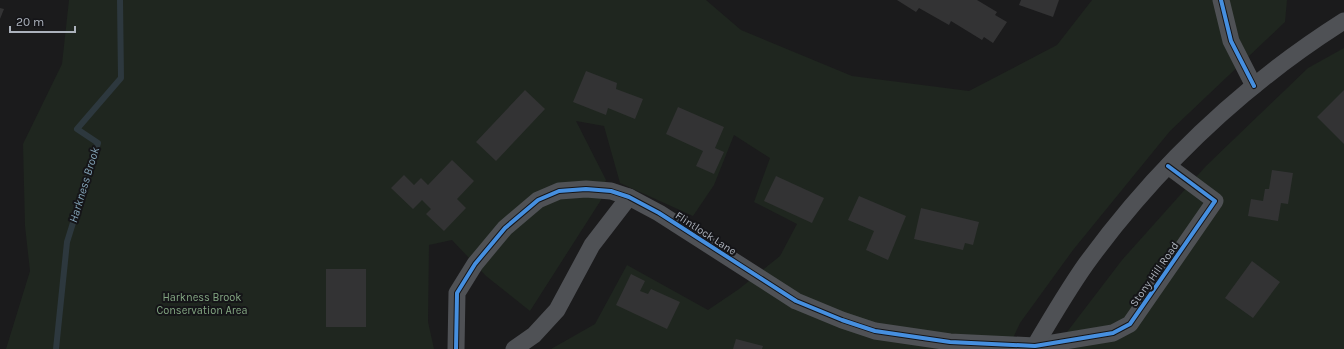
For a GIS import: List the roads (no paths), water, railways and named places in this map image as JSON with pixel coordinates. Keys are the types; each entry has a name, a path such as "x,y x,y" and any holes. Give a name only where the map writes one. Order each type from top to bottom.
{"street":[{"path":"1222,0 1231,42 1254,86"},
{"path":"1034,347 1086,264 1141,195 1168,166 1202,131 1254,86 1320,36 1344,21"},
{"name":"Stony Hill Road","path":"1034,347 1113,333 1130,324 1215,201 1168,166"},
{"name":"Flintlock Lane","path":"456,349 457,293 475,264 505,228 538,200 559,191 586,189 611,191 629,197 658,213 796,301 842,320 875,331 950,342 1034,347"},
{"path":"514,349 534,336 557,310 592,245 629,197"}],"waterway":[{"name":"Harkness Brook","path":"56,349 67,242 98,143 77,129 121,78 120,0"}],"park label":[{"name":"Harkness Brook Conservation Area","path":"202,303"}]}
